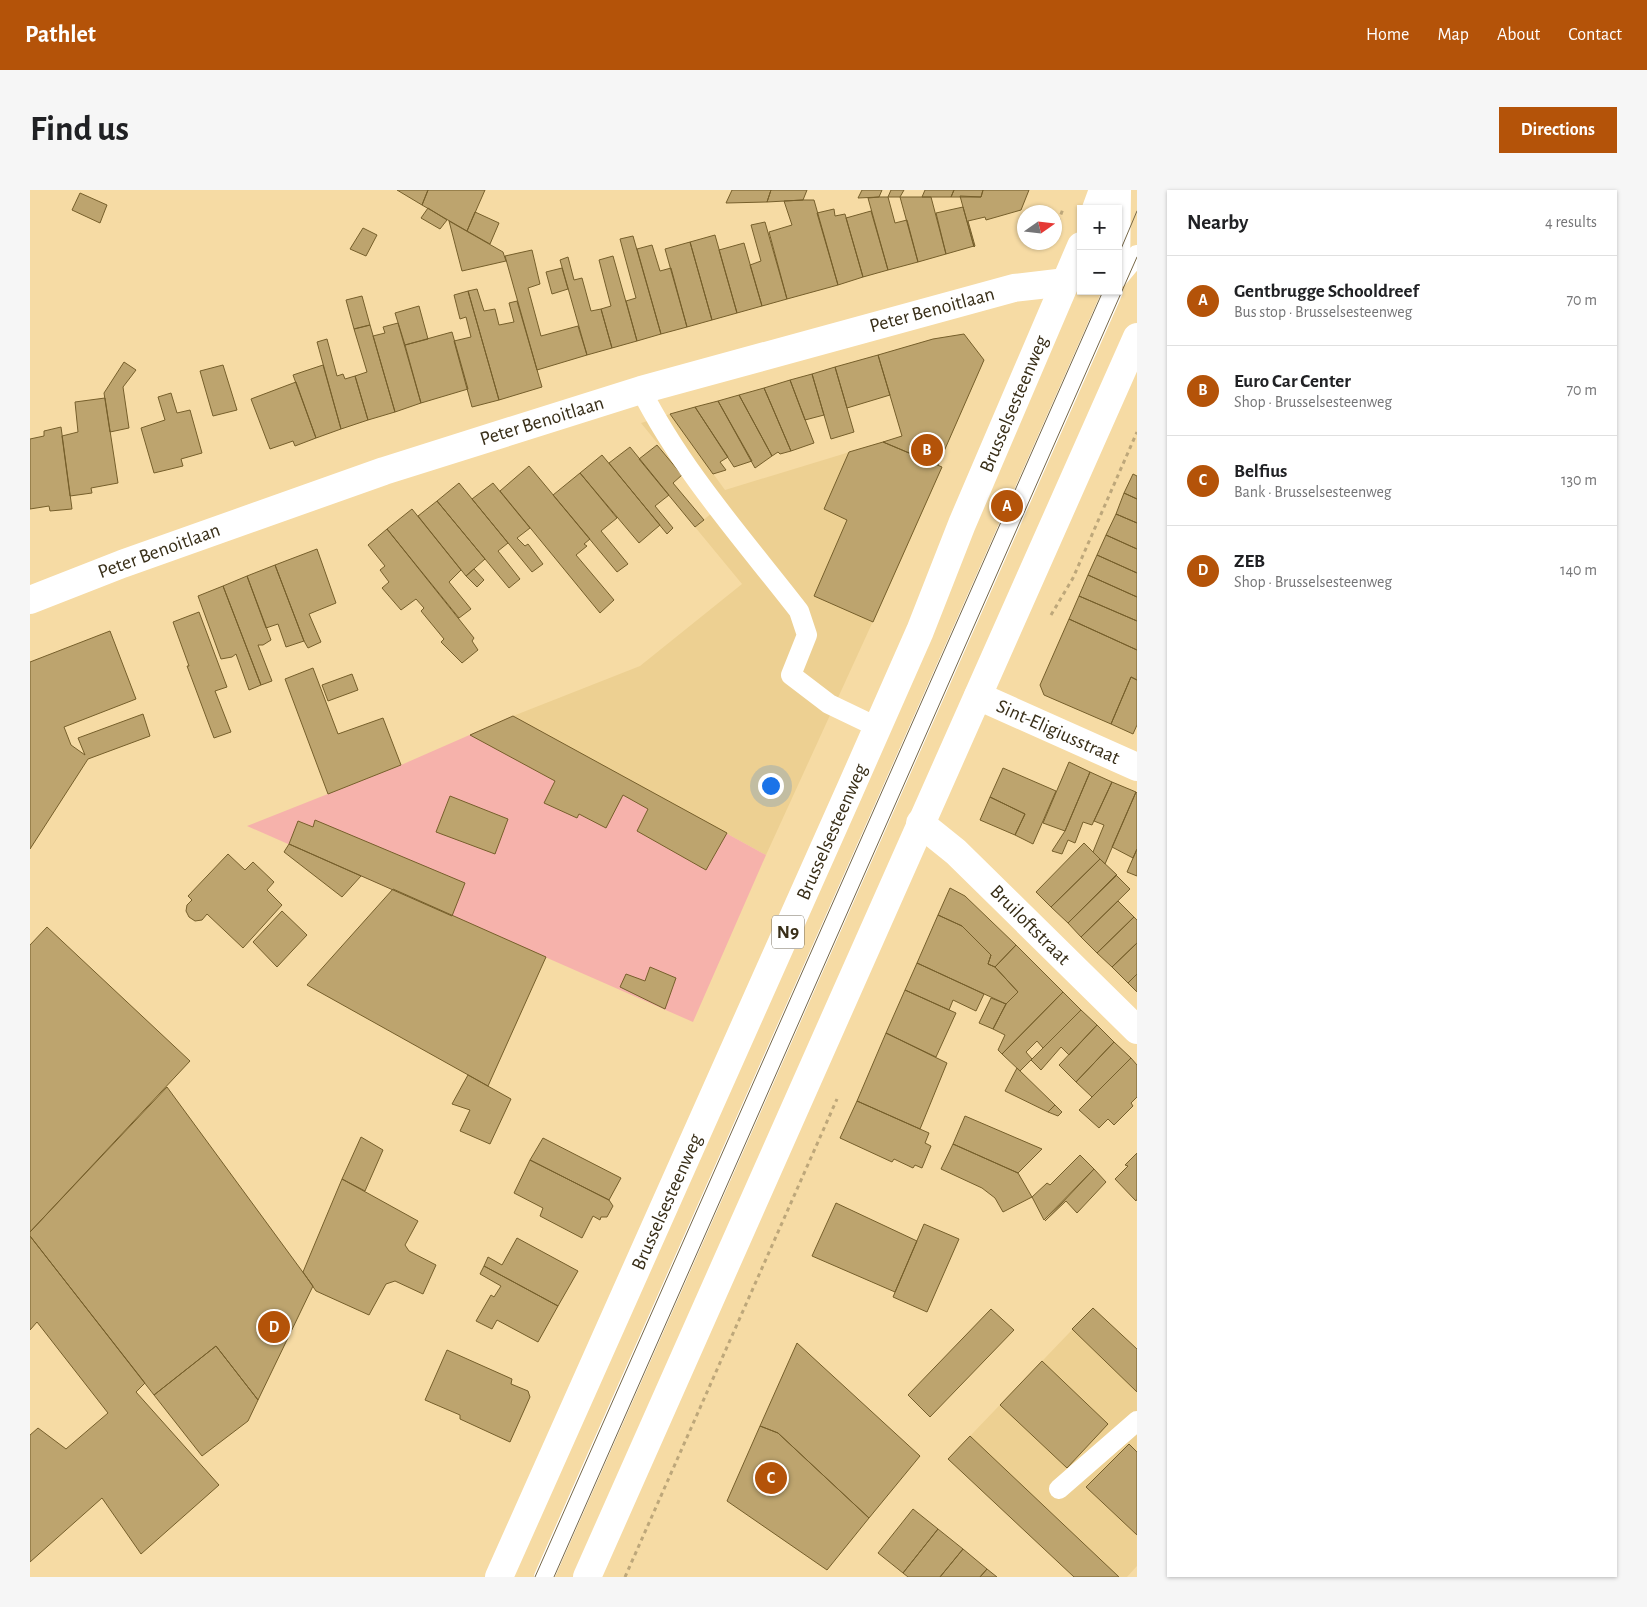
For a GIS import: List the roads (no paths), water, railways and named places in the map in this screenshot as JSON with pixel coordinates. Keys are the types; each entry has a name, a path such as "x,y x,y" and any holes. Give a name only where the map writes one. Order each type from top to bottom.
{"main road":[{"path":"1097,205 1103,190"},
{"name":"Brusselsesteenweg","path":"499,1577 920,631 962,524 1079,250"},
{"name":"Peter Benoitlaan","path":"30,600 122,564 384,471 641,390 1014,288 1066,282"},
{"path":"587,1577 1137,337"},
{"name":"Sint-Eligiusstraat","path":"978,696 1137,767"},
{"name":"Bruiloftstraat","path":"920,823 956,852 1137,1030"}],"lane":[{"path":"1118,250 1121,190"},
{"path":"1122,274 1137,255"},
{"path":"544,1577 1111,295"},
{"path":"641,390 656,419 686,466 799,611 807,635 791,675 829,704 877,727"},
{"path":"1059,1489 1137,1421"}],"tram line":[{"path":"1121,250 1137,211"},
{"path":"554,1577 1137,257"},
{"path":"535,1577 1101,295"}],"place":[{"name":"Euro Car Center","path":"927,450"},
{"name":"Gentbrugge Schooldreef","path":"1007,506"},
{"name":"ZEB","path":"274,1327"},
{"name":"Belfius","path":"771,1478"}]}
